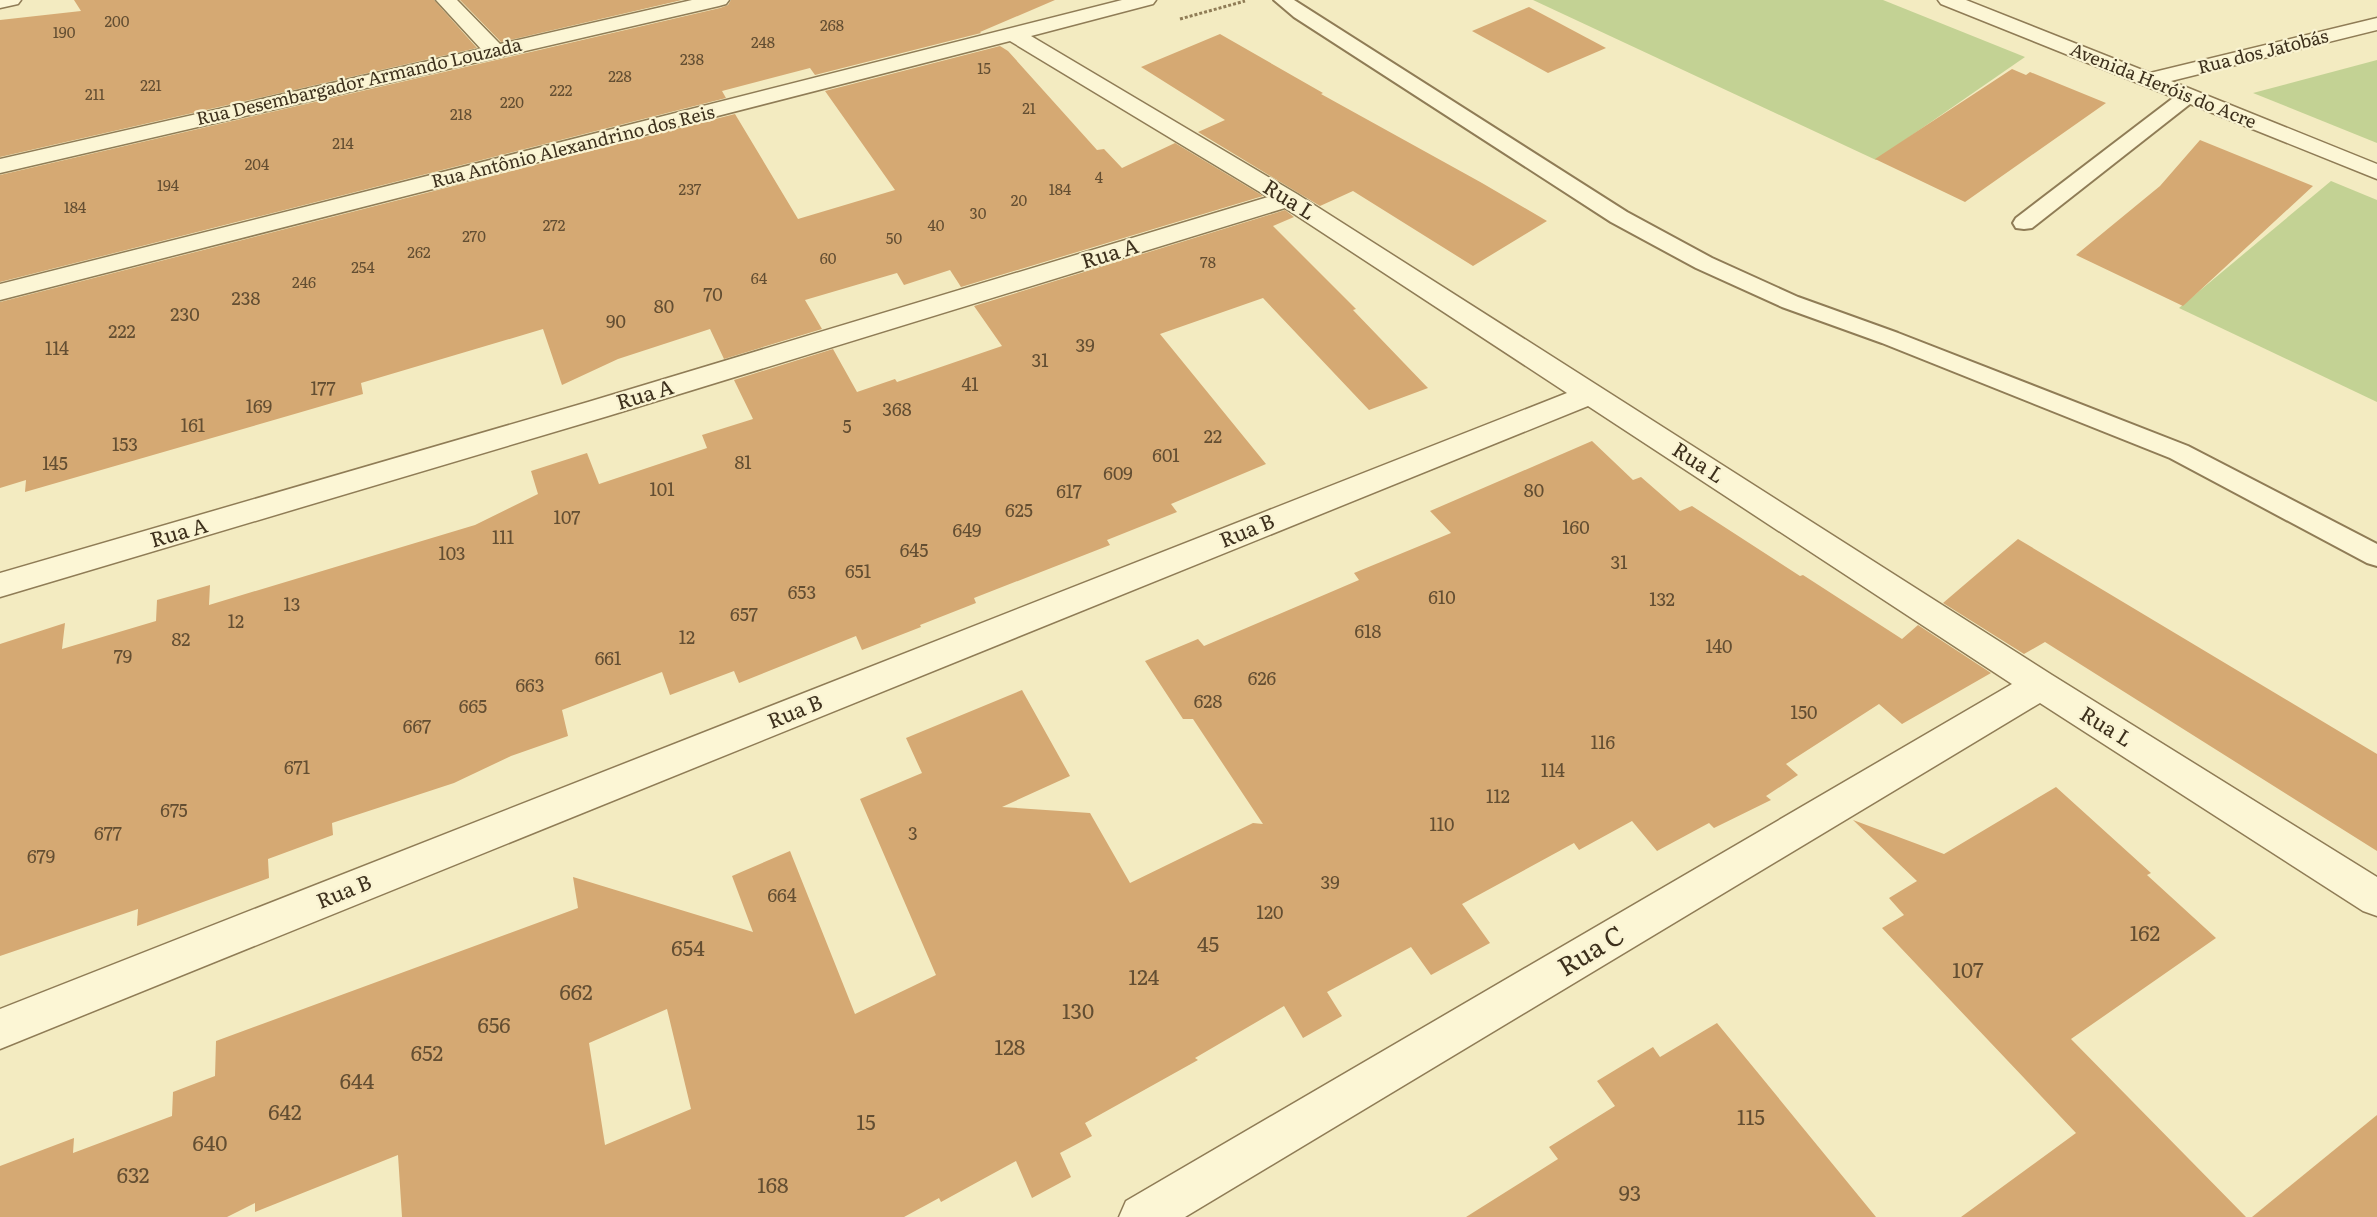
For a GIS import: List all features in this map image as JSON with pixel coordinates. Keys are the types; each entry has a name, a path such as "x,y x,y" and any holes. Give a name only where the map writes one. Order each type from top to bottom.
{"street":[{"path":"0,2 11,0"},
{"path":"446,0 495,51"},
{"name":"Rua Desembargador Armando Louzada","path":"0,166 719,0"},
{"name":"Rua Antônio Alexandrino dos Reis","path":"0,292 1146,0"},
{"name":"Avenida Heróis do Acre","path":"1948,0 2377,172"},
{"name":"Rua dos Jatobás","path":"2150,80 2377,24"},
{"name":"Rua L","path":"1015,35 1288,199 2040,685 2377,898"},
{"name":"Rua A","path":"0,585 598,410 1288,199"},
{"name":"Rua B","path":"0,1029 1591,394"},
{"name":"Rua C","path":"1142,1217 2040,685"}],"lane":[{"path":"1284,0 1300,13 1619,217 1704,263 1790,302 1890,338 2179,452 2377,556"},
{"path":"2024,224 2188,96"}],"green space":[{"path":"1533,0 1883,0 2025,57 1876,160"},
{"path":"2377,60 2377,143 2253,93"},
{"path":"2331,181 2377,200 2377,402 2179,308"}],"building":[{"path":"74,0 434,0 477,48 0,157 0,20 81,11"},
{"path":"460,0 682,0 501,42"},
{"path":"731,0 1055,0 981,33 815,75 810,68 722,91 726,98 0,282 0,175 720,8 728,5"},
{"path":"1529,7 1606,48 1548,73 1472,31"},
{"path":"1220,34 1323,93 1321,94 1547,221 1473,266 1353,191 1320,206 1198,132 1225,120 1141,67"},
{"path":"1000,46 1008,51 1097,150 1104,149 1122,168 1175,143 1263,196 961,287 950,270 904,285 897,273 805,300 822,329 724,359 710,329 618,359 562,385 543,329 361,383 363,394 25,492 26,480 0,488 0,302 735,114 798,219 895,190 825,91"},
{"path":"2012,69 2026,75 2030,72 2106,103 1965,202 1875,159"},
{"path":"2200,140 2313,186 2183,306 2076,255 2160,186"},
{"path":"1285,210 1294,217 1273,226 1356,309 1353,310 1428,388 1369,410 1263,298 1160,334 1266,464 1171,504 1177,512 1107,540 1110,545 974,598 976,603 862,650 856,636 739,683 734,671 670,695 662,672 562,710 568,736 511,756 454,783 332,823 333,835 268,859 269,878 137,926 138,909 0,956 0,644 65,623 62,649 156,621 157,600 210,585 209,605 475,525 538,494 531,471 587,453 599,484 707,448 702,435 753,419 734,380 833,349 857,392 895,379 897,382 1002,346 974,306"},
{"path":"1592,441 1633,480 1641,477 1680,511 1692,506 1902,639 1918,625 1991,673 1902,724 1879,704 1786,764 1798,775 1766,796 1771,800 1714,828 1709,823 1657,851 1632,821 1579,850 1574,843 1462,904 1490,943 1431,975 1411,947 1327,992 1342,1016 1303,1038 1284,1006 1195,1058 1198,1060 1085,1123 1092,1136 1060,1153 1071,1177 1032,1198 1016,1161 941,1202 939,1198 904,1217 402,1217 398,1155 255,1212 255,1203 227,1217 0,1217 0,1166 74,1138 73,1153 172,1116 173,1092 215,1076 216,1041 578,908 573,877 753,932 732,876 790,851 855,1014 936,975 860,799 922,773 906,738 1022,690 1070,776 1002,807 1090,813 1130,883 1253,823 1263,824 1193,719 1183,719 1145,661 1198,639 1204,646 1359,580 1354,573 1451,533 1430,511","holes":["667,1009 691,1109 605,1145 589,1043"]},
{"path":"2018,539 2377,754 2377,851 2045,642 2024,654 1943,603"},
{"path":"2056,787 2151,873 2147,875 2216,938 2071,1039 2246,1217 1961,1217 2076,1133 1882,928 1904,915 1889,898 1917,881 1853,820 1944,854"},
{"path":"1717,1023 1876,1217 1466,1217 1558,1159 1549,1147 1615,1106 1597,1081 1653,1047 1660,1057"},
{"path":"2377,1115 2377,1217 2252,1217"}]}
